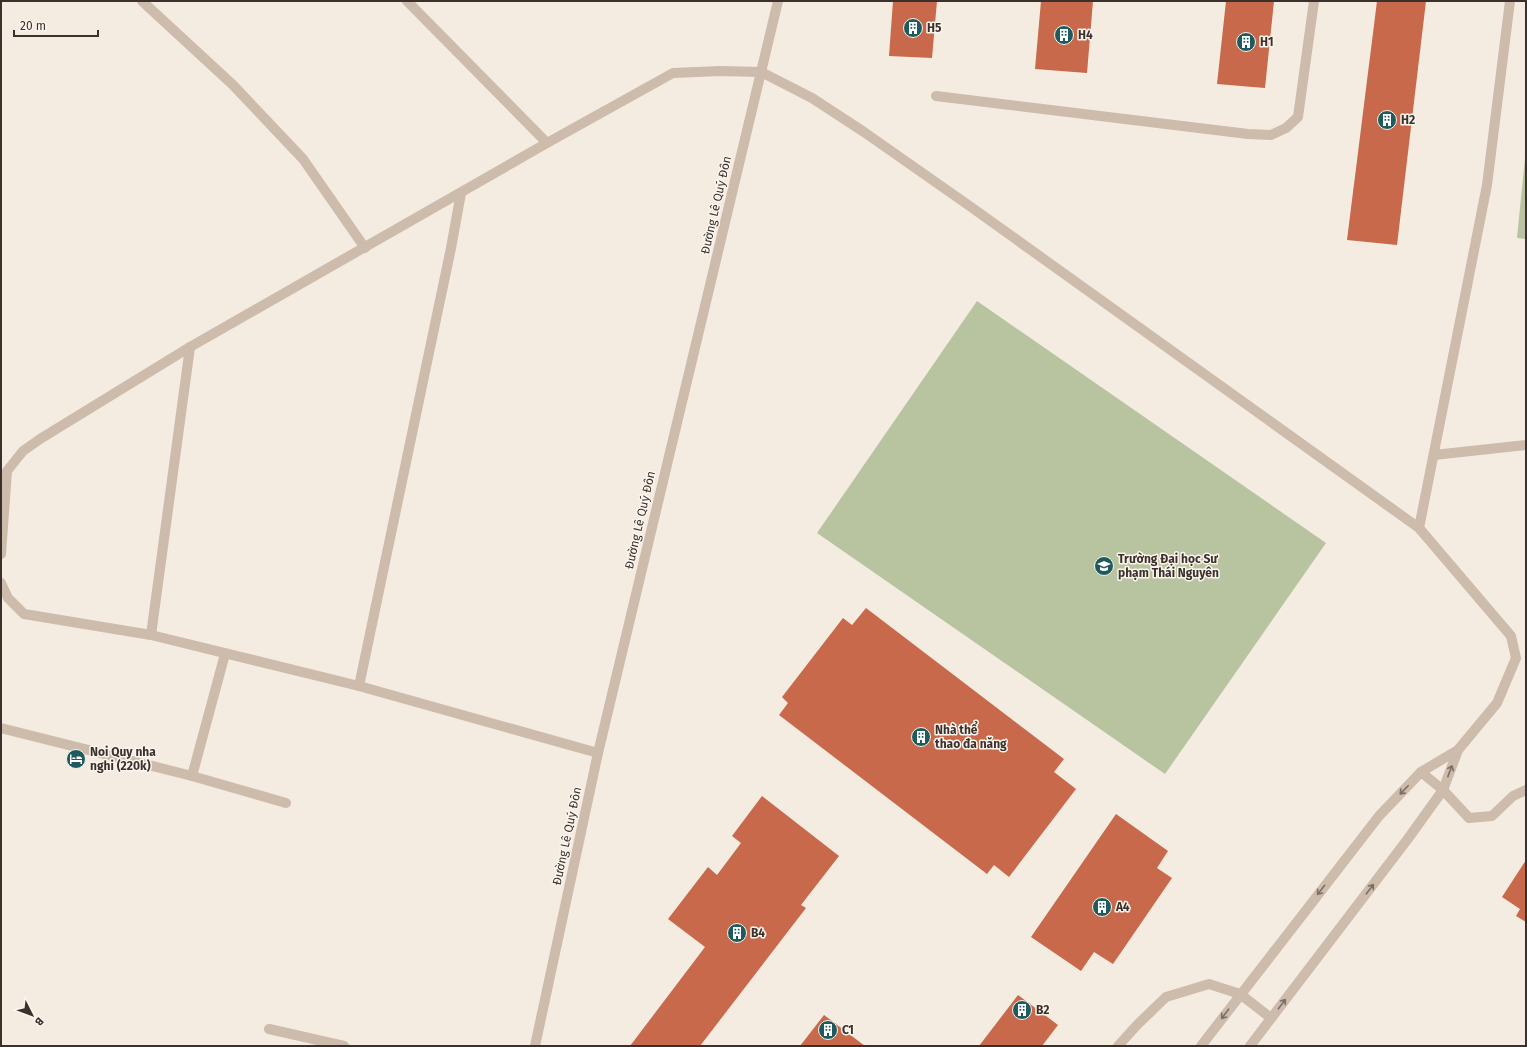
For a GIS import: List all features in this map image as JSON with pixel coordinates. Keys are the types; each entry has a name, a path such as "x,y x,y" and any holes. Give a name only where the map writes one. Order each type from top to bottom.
{"street":[{"path":"142,1 233,85 303,159 365,248"},
{"path":"407,1 547,143"},
{"name":"Đường Lê Quý Đôn","path":"535,1046 598,753 778,1"},
{"path":"936,96 1248,134 1271,135 1286,128 1298,117 1314,1"},
{"path":"1419,528 1487,185 1510,1"},
{"path":"1,554 7,471 23,451 190,347 547,143 673,73 720,71 761,72 812,98 864,132 1419,528 1511,636 1516,658 1497,704 1458,750 1422,772 1379,816 1201,1046"},
{"path":"360,686 451,248 461,193"},
{"path":"152,635 190,347"},
{"path":"1434,455 1526,445"},
{"path":"1,583 8,598 24,614 152,635 360,686 598,753"},
{"path":"192,776 225,654"},
{"path":"1,728 192,776 286,804"},
{"path":"1250,1046 1407,840 1443,790 1458,750"},
{"path":"1422,772 1443,790 1470,818 1492,816 1513,796 1526,790"},
{"path":"1118,1046 1166,997 1209,984 1240,994 1271,1018"},
{"path":"269,1030 344,1046"}],"green space":[{"path":"1526,148 1526,239 1517,238"},
{"path":"977,301 1326,543 1165,774 817,533"}],"building":[{"name":"H5","path":"893,1 937,1 932,58 889,56"},
{"name":"H4","path":"1041,1 1093,1 1087,73 1035,69"},
{"name":"H1","path":"1226,1 1274,1 1265,88 1217,84"},
{"name":"H2","path":"1377,1 1426,1 1397,245 1347,240"},
{"name":"Nhà thể thao đa năng","path":"866,608 1064,759 1054,772 1076,789 1009,877 994,865 987,874 779,715 788,703 782,697 843,618 852,625"},
{"name":"B4","path":"762,796 839,856 801,905 806,908 700,1046 630,1046 705,947 668,919 708,867 717,875 741,843 732,836"},
{"name":"A4","path":"1116,814 1168,851 1157,868 1172,878 1113,964 1094,952 1081,971 1031,937"},
{"path":"1526,860 1526,922 1516,916 1520,909 1502,897"},
{"name":"B2","path":"1018,995 1058,1025 1042,1046 979,1046"},
{"name":"C1","path":"824,1015 865,1046 800,1046"}],"place":[{"name":"H5","path":"913,28"},
{"name":"H4","path":"1064,35"},
{"name":"H1","path":"1246,42"},
{"name":"H2","path":"1387,120"},
{"name":"Trường Đại học Sư phạm Thái Nguyên","path":"1104,566"},
{"name":"Nhà thể thao đa năng","path":"921,737"},
{"name":"Noi Quy nha nghi (220k)","path":"76,759"},
{"name":"A4","path":"1102,907"},
{"name":"B4","path":"737,933"},
{"name":"B2","path":"1022,1010"},
{"name":"C1","path":"828,1030"}]}
